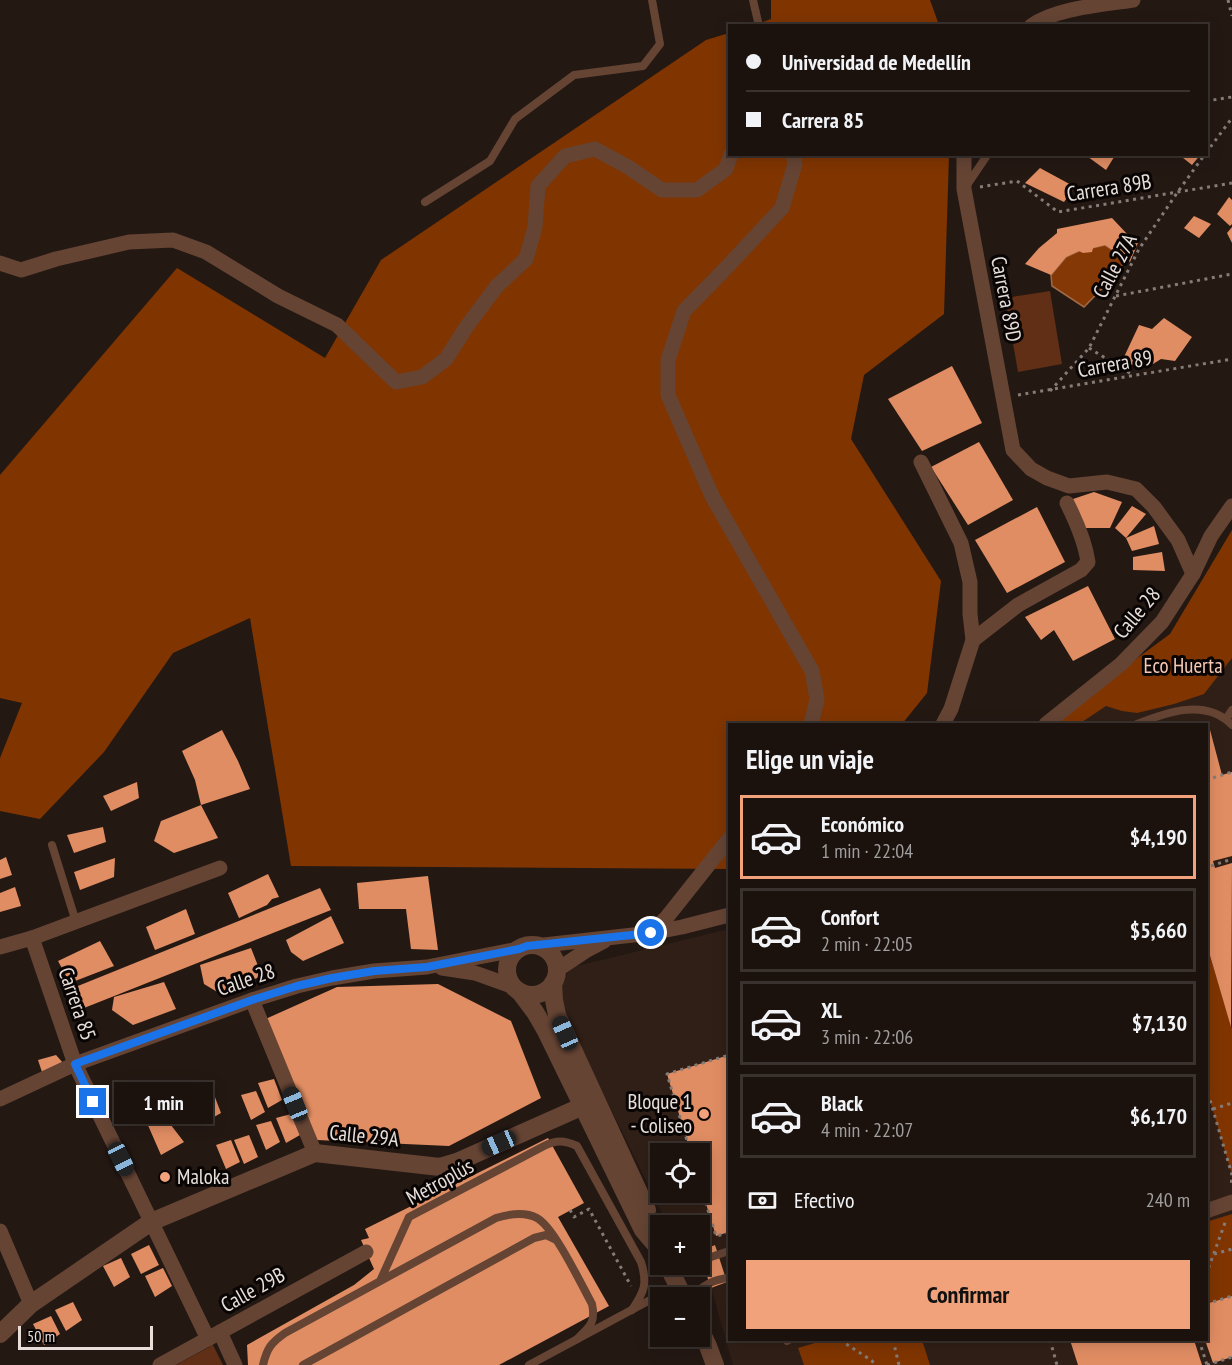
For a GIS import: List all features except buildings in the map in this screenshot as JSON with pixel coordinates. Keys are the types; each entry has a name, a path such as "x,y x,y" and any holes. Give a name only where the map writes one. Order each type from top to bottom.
{"street":[{"path":"1035,23 1056,14 1133,0"},
{"path":"0,263 21,270 56,259 129,242 173,240 206,252 278,296 337,325 396,382 422,377 446,359 496,286 526,260 535,227 538,186 565,156 595,149 662,190 697,190 726,169 730,156"},
{"path":"794,156 795,164 782,208 684,311 668,360 668,395 712,496 812,671 817,699 811,723"},
{"name":"Carrera 89D","path":"964,156 964,189 1013,450 1031,469 1069,486 1107,482 1136,489 1154,507 1178,540 1193,574"},
{"path":"921,462 961,543 970,582 973,640 951,709 944,723"},
{"path":"973,640 1018,605 1082,570 1088,562 1087,551 1067,503"},
{"name":"Calle 28","path":"1047,723 1121,664 1162,622 1193,574 1211,536 1232,506"},
{"path":"651,933 667,917 728,840"},
{"path":"0,947 32,938 220,868"},
{"name":"Calle 28","path":"0,1099 75,1064 297,986 374,971 427,967 527,947 651,933 728,915"},
{"path":"427,967 475,973 534,995 548,989 555,977 597,944 616,937"},
{"name":"Carrera 85","path":"32,938 75,1064 151,1222 214,1335 234,1365"},
{"path":"650,1215 557,1015 554,1000 556,963 548,951 542,947 527,947 514,954 508,967 508,974 546,1030 643,1230 650,1238"},
{"path":"252,1000 315,1153"},
{"path":"0,1089 20,1090"},
{"name":"Calle 29A","path":"0,1334 31,1304 151,1222 315,1153 440,1167 457,1162 583,1106"},
{"path":"1208,1211 1230,1207"},
{"path":"0,1231 31,1304"},
{"name":"Calle 29B","path":"160,1365 366,1252"},
{"path":"708,1347 715,1365"}],"lane":[{"path":"425,202 490,161 515,119 574,75 643,66 660,44 652,0"},
{"path":"753,0 759,24"},
{"path":"964,189 987,156"},
{"path":"1140,723 1162,714 1199,709 1209,711 1229,722 1232,710"},
{"path":"52,845 76,922"},
{"name":"Metroplús","path":"381,1279 409,1216 543,1146 555,1141 567,1142 577,1146 640,1262 645,1284 642,1295 632,1310"},
{"path":"263,1365 266,1353 273,1342 285,1333 496,1218 510,1214 538,1218 550,1229 592,1304 593,1321 578,1339"},
{"path":"303,1365 534,1238 546,1235 556,1240"},
{"path":"710,1257 728,1251"},
{"path":"703,1287 716,1280 728,1278"},
{"path":"529,1365 632,1310 650,1303"}],"path":[{"path":"1228,0 1232,16"},
{"path":"1208,101 1232,97"},
{"name":"Calle 27A","path":"1208,150 1232,118"},
{"name":"Calle 27A","path":"1050,391 1089,348 1139,249 1204,156"},
{"name":"Carrera 89B","path":"964,189 1017,181 1058,212 1232,183"},
{"path":"1116,296 1232,274"},
{"path":"1089,348 1134,376"},
{"name":"Carrera 89","path":"1003,397 1232,359"},
{"path":"1208,779 1232,772"},
{"path":"1211,866 1232,860"},
{"path":"688,1143 667,1074 728,1055"},
{"path":"1208,1093 1232,1175 1230,1207 1208,1269"},
{"path":"1213,1109 1232,1103"},
{"path":"706,1203 716,1236 728,1233"},
{"path":"570,1210 574,1217 590,1208 623,1272"},
{"path":"1213,1255 1232,1249"},
{"path":"1208,1303 1232,1296"},
{"path":"842,1341 876,1365"},
{"path":"893,1341 899,1365"},
{"path":"1050,1341 1057,1365"},
{"path":"1199,1341 1207,1365 1232,1357"}],"shaded area":[{"path":"1105,245 1124,258 1121,269 1084,307 1052,286 1051,275 1066,257 1079,251"},
{"path":"1050,291 1062,364 1018,372 1005,298"},
{"path":"1232,530 1232,1365 733,1365 706,1275 710,1275 710,1215 663,1215 657,1203 710,1203 710,1143 650,1143 650,1188 563,1012 558,984 573,967 728,929 728,1341 1208,1341 1208,723 1049,723 1170,634"},
{"path":"213,1345 223,1365 176,1365"}],"green space":[{"path":"771,0 930,0 939,24 757,24 771,19"},
{"path":"728,33 728,156 949,156 944,314 864,375 851,439 941,581 927,693 903,723 728,723 728,869 291,866 250,618 173,653 104,752 40,819 0,811 0,758 22,703 0,698 0,475 177,268 325,358 381,260 706,40"},
{"name":"Eco Huerta","path":"1232,530 1232,658 1204,694 1137,713 1106,706 1080,723 1049,723 1170,634"},
{"path":"1208,950 1232,1029 1232,1175 1208,1094"},
{"path":"1232,1214 1232,1296 1208,1303 1208,1221"},
{"path":"822,1341 922,1341 930,1365 804,1365 798,1348"}],"place":[{"name":"Bloque 1 - Coliseo","path":"704,1114"},
{"name":"Maloka","path":"165,1177"}],"route":[{"path":"93,1102 75,1064 297,986 374,971 427,967 527,946 651,933"}]}
